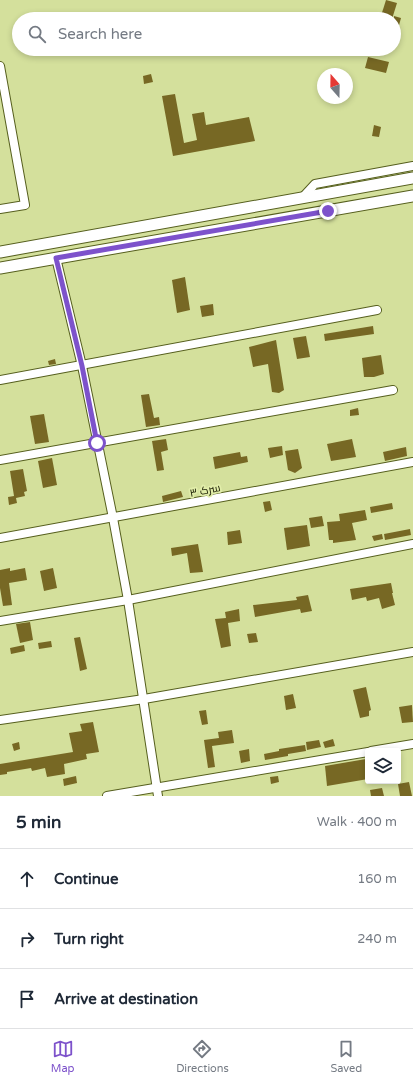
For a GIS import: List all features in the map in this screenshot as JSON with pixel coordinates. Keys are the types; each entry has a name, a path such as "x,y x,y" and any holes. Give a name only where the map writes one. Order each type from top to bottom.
{"main road":[{"path":"0,252 413,178"},
{"path":"325,194 328,211"},
{"path":"0,268 413,196"}],"street":[{"path":"0,66 4,112 25,205 0,209"},
{"path":"302,198 315,184 413,166"},
{"path":"56,258 82,366 128,600 158,792"},
{"path":"0,380 82,366 377,310"},
{"path":"0,460 393,390"},
{"name":"سرک ۳","path":"0,538 413,462"},
{"path":"0,621 128,600 413,544"},
{"path":"0,720 144,699 413,652"},
{"path":"389,748 413,744"},
{"path":"107,796 158,792 365,753"}],"building":[{"path":"386,0 397,3 394,12 382,12"},
{"path":"368,57 389,62 386,73 365,68"},
{"path":"151,74 153,82 144,84 143,76"},
{"path":"175,94 184,143 197,140 192,114 204,112 206,125 249,117 255,141 173,156 162,96"},
{"path":"374,125 381,127 379,137 372,136"},
{"path":"185,277 190,310 177,313 172,280"},
{"path":"213,304 214,315 202,317 200,306"},
{"path":"373,326 374,334 325,341 324,334"},
{"path":"306,336 310,357 297,359 293,338"},
{"path":"276,340 284,390 279,393 272,392 268,364 253,367 249,347"},
{"path":"381,355 384,374 374,377 364,377 362,358"},
{"path":"55,359 56,364 49,365 48,361"},
{"path":"149,394 154,418 159,417 160,425 146,427 141,395"},
{"path":"358,408 359,415 350,416 350,410"},
{"path":"44,414 49,442 35,444 30,416"},
{"path":"166,439 168,450 161,452 164,470 157,471 152,441"},
{"path":"352,439 356,457 331,461 327,444"},
{"path":"282,446 283,455 270,458 268,448"},
{"path":"406,447 407,456 385,461 383,452"},
{"path":"298,449 302,468 295,473 288,470 285,451"},
{"path":"240,452 241,457 247,456 248,462 215,469 213,457"},
{"path":"52,458 57,485 43,488 38,461"},
{"path":"23,469 27,491 24,492 25,496 16,498 17,503 9,505 8,497 14,496 10,471"},
{"path":"181,491 183,497 163,502 162,496"},
{"path":"270,501 272,510 265,512 263,502"},
{"path":"392,503 393,509 371,513 370,507"},
{"path":"365,510 367,520 352,523 356,540 333,543 333,540 329,540 327,522 340,521 339,514"},
{"path":"322,516 324,526 311,528 309,518"},
{"path":"307,525 310,546 287,550 284,528"},
{"path":"410,529 411,535 385,540 384,534"},
{"path":"240,530 242,543 228,545 227,532"},
{"path":"382,534 383,539 374,541 372,536"},
{"path":"198,544 203,572 190,573 187,553 172,556 171,548"},
{"path":"10,568 10,571 25,568 27,580 9,583 12,605 3,606 0,588 0,570"},
{"path":"53,568 57,588 44,591 40,571"},
{"path":"391,583 395,605 382,609 379,598 367,601 366,597 352,600 350,589"},
{"path":"308,595 312,611 301,613 300,609 255,617 253,605 297,600 296,597"},
{"path":"239,609 240,621 228,623 231,646 221,648 215,619 226,618 225,612"},
{"path":"30,622 33,640 20,643 16,624"},
{"path":"256,633 258,642 249,643 247,634"},
{"path":"80,637 87,669 80,671 74,638"},
{"path":"51,641 52,647 39,649 38,643"},
{"path":"24,645 25,651 11,654 10,648"},
{"path":"366,687 371,710 369,711 369,716 360,718 353,690"},
{"path":"293,694 296,708 286,710 284,696"},
{"path":"412,705 413,722 402,723 399,707"},
{"path":"206,710 208,724 202,725 199,711"},
{"path":"93,722 99,752 86,754 87,759 64,764 65,774 47,777 45,768 32,771 31,768 7,772 7,774 0,775 0,764 73,752 69,733 82,731 80,724"},
{"path":"232,730 234,743 212,746 215,767 208,768 204,740 219,738 218,732"},
{"path":"333,739 335,746 325,748 323,742"},
{"path":"319,740 321,747 307,750 306,742"},
{"path":"19,742 20,749 14,751 12,744"},
{"path":"305,745 306,751 265,760 264,754 279,751 279,749"},
{"path":"249,749 250,761 241,763 239,751"},
{"path":"365,759 365,780 327,786 325,766"},
{"path":"76,776 77,783 64,786 63,779"},
{"path":"278,776 279,782 271,784 270,777"},
{"path":"409,782 412,796 400,796 398,784"},
{"path":"382,788 384,796 371,796 370,790"}],"route":[{"path":"97,443 82,366 56,258 328,211"}]}
